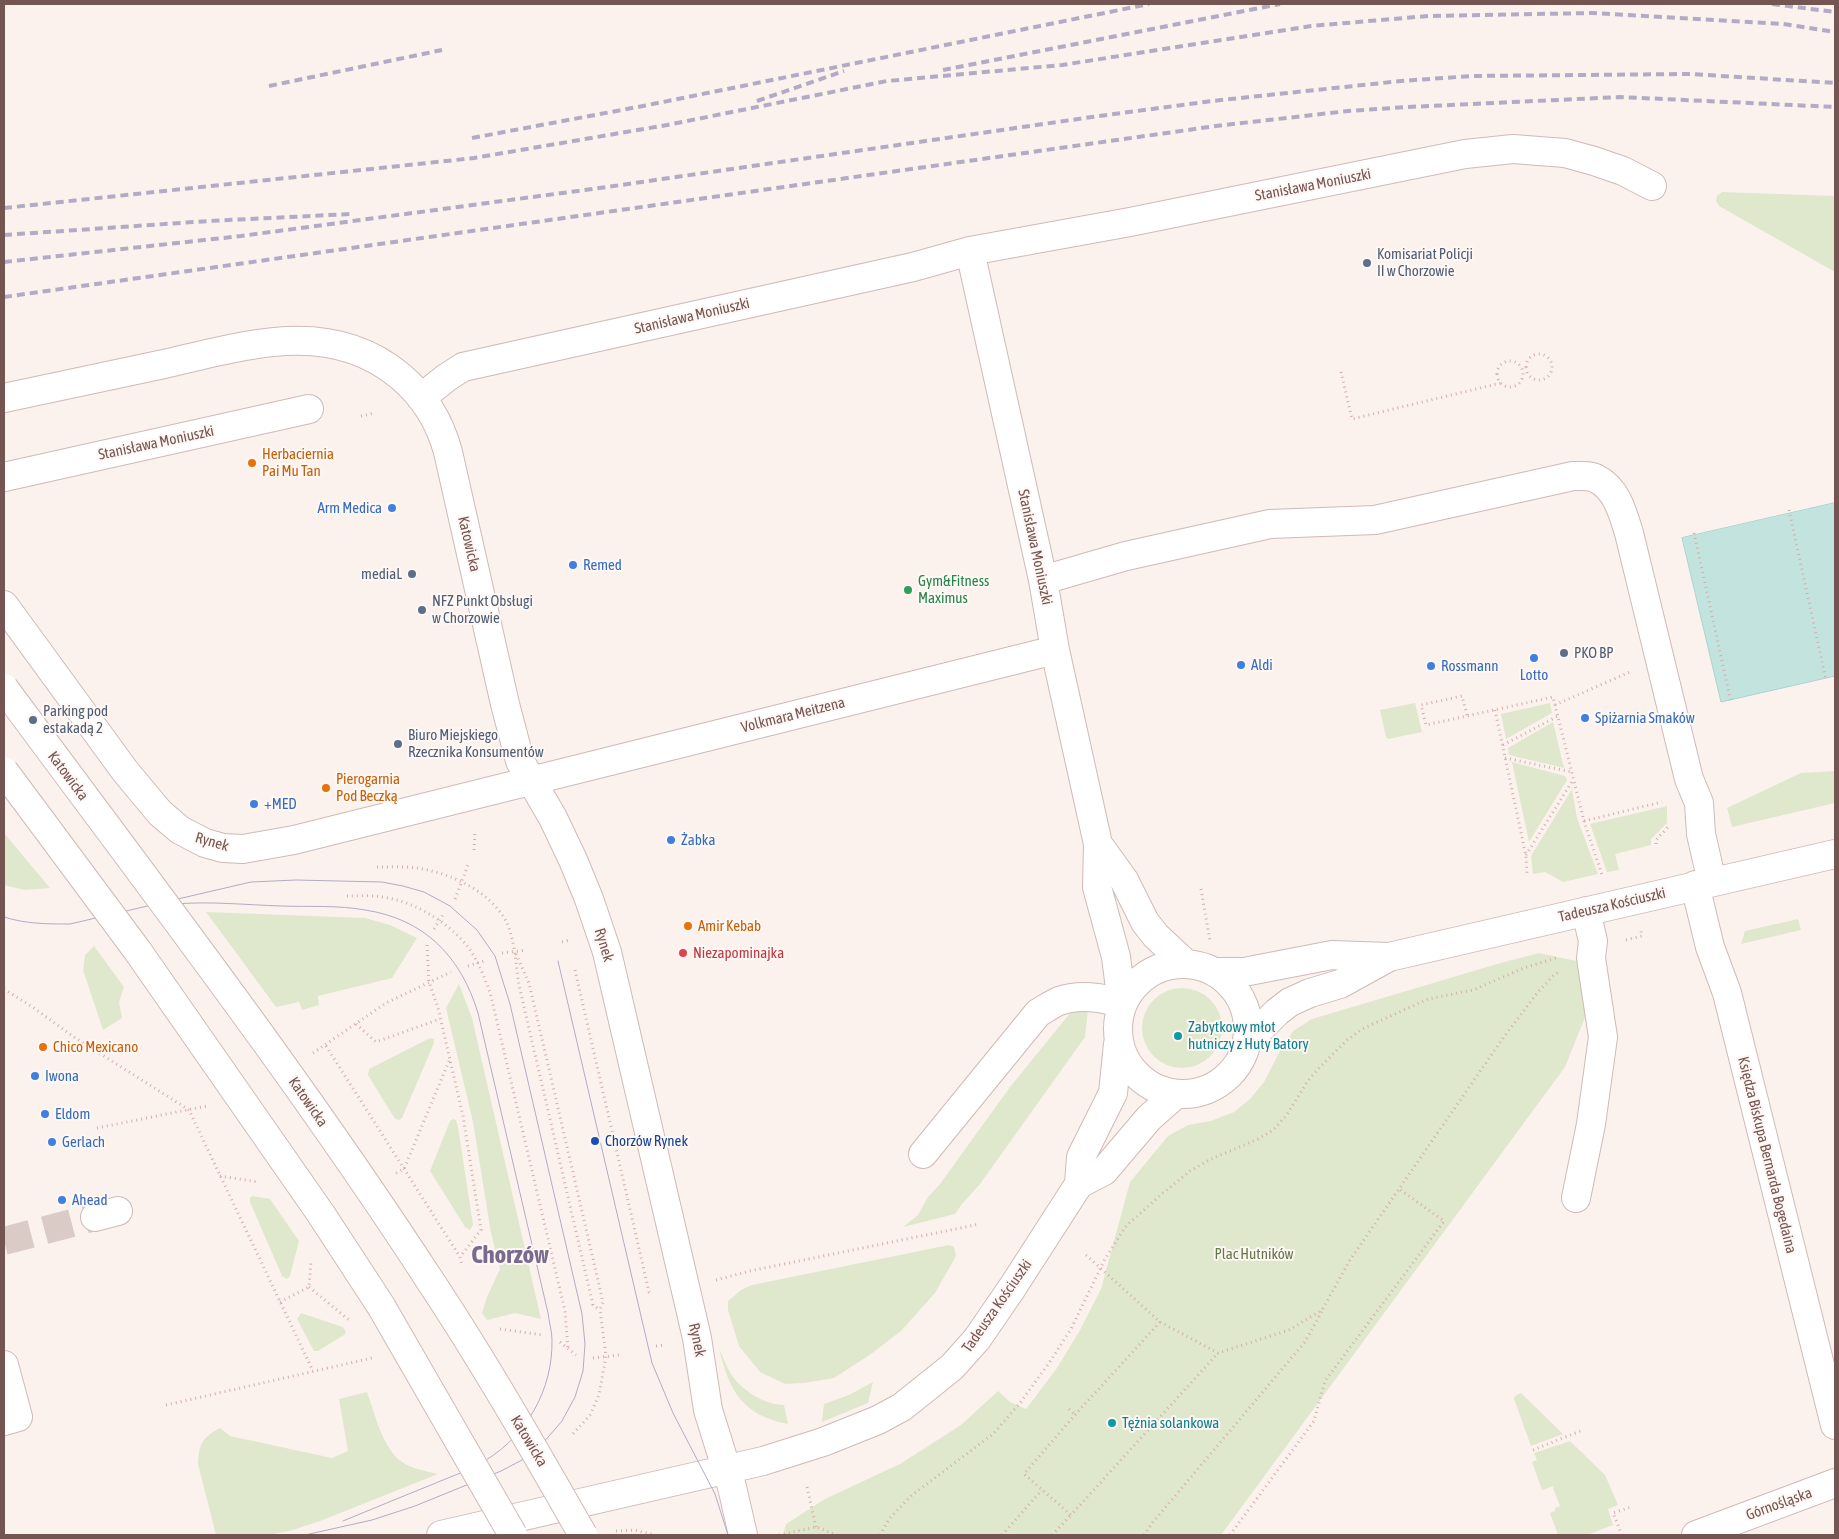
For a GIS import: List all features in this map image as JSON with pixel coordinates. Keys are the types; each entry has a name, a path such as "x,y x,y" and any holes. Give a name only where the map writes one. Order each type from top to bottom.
{"street":[{"name":"Stanisława Moniuszki","path":"421,398 463,367 912,267 970,251 1130,222 1465,154 1513,149 1565,153 1623,171 1652,186"},
{"name":"Stanisława Moniuszki","path":"970,251 1043,580 1055,650 1098,844"},
{"name":"Katowicka","path":"4,398 246,346 304,340 341,346 366,355 393,371 421,398 438,424 446,447 514,739 520,761 532,781"},
{"name":"Stanisława Moniuszki","path":"4,477 308,409"},
{"name":"Księdza Biskupa Bernarda Bogedaina","path":"1043,580 1126,556 1270,524 1375,520 1573,476 1596,478 1608,487 1620,506 1629,533 1689,779 1699,803 1710,947 1727,993 1835,1425"},
{"name":"Rynek","path":"4,605 103,741 160,813 180,830 204,843 223,848 242,849 274,845 532,781 553,818 579,873 607,952 698,1338 708,1410 726,1469"},
{"name":"Volkmara Meitzena","path":"532,781 1055,650"},
{"name":"Katowicka","path":"4,688 226,987 321,1120 430,1279 542,1463 596,1534"},
{"path":"4,771 137,950 321,1214 381,1306 513,1535"},
{"path":"1098,844 1124,880 1145,922 1156,936 1186,964"},
{"path":"1098,844 1097,887 1116,957 1122,1004"},
{"name":"Tadeusza Kościuszki","path":"1248,1041 1277,1012 1290,1002 1340,984 1389,957 1835,854"},
{"path":"1576,1198 1591,1124 1603,1037 1591,958 1593,941 1586,911"},
{"name":"Tadeusza Kościuszki","path":"1214,972 1260,970 1332,954 1389,957"},
{"path":"1186,964 1214,972 1228,981 1237,992 1244,1006 1248,1041 1240,1061 1224,1081 1210,1089 1194,1094 1175,1094 1156,1088 1134,1073 1124,1059 1118,1044 1116,1030 1122,1004 1131,988 1155,970 1186,964"},
{"path":"923,1154 1038,1013 1061,1001 1090,997 1104,998 1122,1004"},
{"path":"1080,1184 1081,1157 1113,1093 1118,1044"},
{"name":"Tadeusza Kościuszki","path":"726,1469 813,1446 852,1432 902,1407 935,1382 952,1367 977,1339 1080,1184 1104,1172 1148,1118 1175,1094"},
{"path":"4,1365 18,1417 4,1421"},
{"path":"455,1534 726,1469 743,1535"},
{"name":"Górnośląska","path":"1696,1535 1835,1483"}],"path":[{"path":"1342,372 1352,419 1501,383 1507,386 1514,386 1522,378 1524,370 1529,359 1534,355 1548,359 1552,368 1545,378 1537,380 1530,376 1524,370 1515,362 1508,361 1502,364 1497,373 1501,383"},
{"path":"360,416 375,413"},
{"path":"1790,510 1826,680"},
{"path":"1694,533 1731,702"},
{"path":"1555,706 1630,671"},
{"path":"1467,715 1462,696 1422,705 1426,725 1553,697 1584,821 1604,880"},
{"path":"1495,710 1526,856 1527,875"},
{"path":"1503,745 1558,716"},
{"path":"1505,758 1572,772"},
{"path":"1526,856 1573,779"},
{"path":"1584,821 1664,802"},
{"path":"1656,844 1656,840 1673,822"},
{"path":"474,850 475,831"},
{"path":"455,899 468,866"},
{"path":"377,867 422,868 462,882 474,888 493,904 506,922 514,952 518,986 593,1305 600,1310"},
{"path":"1201,889 1210,944"},
{"path":"347,896 382,897 418,909 439,921 467,947 477,963 490,992 565,1312 568,1349"},
{"path":"434,929 444,913"},
{"path":"427,946 429,982 440,1019 463,1116 480,1230 460,1257 326,1046 386,1003 429,982 451,972"},
{"path":"502,953 526,950"},
{"path":"514,952 529,983 603,1302 600,1310 606,1356 599,1395 590,1414 572,1434"},
{"path":"880,1535 889,1519 911,1496 993,1434 1020,1403 1071,1329 1100,1269 1125,1227 1138,1214 1190,1171 1273,1130 1286,1116 1307,1082 1320,1067 1347,1040 1362,1029 1428,999 1474,990 1524,968 1566,954"},
{"path":"468,966 487,960"},
{"path":"1144,1535 1305,1342 1350,1260 1525,1007 1553,976 1567,966"},
{"path":"4,989 74,1037 189,1110 313,1372 166,1405"},
{"path":"356,1024 376,1042 440,1019"},
{"path":"404,1169 449,1060"},
{"path":"97,1128 210,1106"},
{"path":"1230,1535 1314,1421 1325,1381 1444,1221 1399,1189"},
{"path":"713,1281 750,1271 980,1224"},
{"path":"1086,1254 1100,1269 1160,1322 1218,1353"},
{"path":"1052,1535 1218,1353 1289,1330 1322,1310"},
{"path":"1071,1514 1024,1474 1075,1414 1160,1322"},
{"path":"560,1342 576,1355"},
{"path":"594,1358 619,1355"},
{"path":"1069,1409 1075,1414"},
{"path":"1533,1450 1583,1430"},
{"path":"807,1487 816,1527"},
{"path":"1002,1535 1042,1490"},
{"path":"1622,1535 1613,1513 1631,1507"},
{"path":"779,1535 816,1527 837,1535"},
{"path":"596,1534 635,1530 654,1535"},
{"path":"1006,1532 1010,1535"}],"green space":[{"path":"1722,192 1835,196 1835,272 1719,206 1716,201 1717,196"},
{"path":"1415,703 1422,732 1388,739 1380,710"},
{"path":"1550,703 1552,713 1506,739 1501,714"},
{"path":"1553,722 1564,768 1509,755 1508,748"},
{"path":"1512,762 1565,776 1567,780 1529,842"},
{"path":"1835,771 1835,803 1732,827 1727,808 1801,773"},
{"path":"1572,789 1577,818 1598,874 1563,882 1545,872 1533,874 1531,856"},
{"path":"1667,806 1667,823 1651,839 1651,845 1615,854 1619,870 1607,872 1590,824"},
{"path":"4,833 50,888 25,890 4,885"},
{"path":"206,912 365,918 390,925 417,938 392,978 318,996 319,1005 302,1010 299,1002 276,1007"},
{"path":"1798,919 1801,930 1741,944 1745,931"},
{"path":"94,946 124,987 119,1002 122,1018 103,1030 83,970 85,955"},
{"name":"Plac Hutników","path":"1539,953 1581,962 1590,1005 1565,1067 1221,1535 783,1535 786,1524 825,1499 900,1464 961,1425 998,1391 1010,1402 1026,1409 1057,1368 1080,1330 1101,1289 1130,1182 1168,1136 1188,1125 1211,1121 1234,1112 1250,1099 1264,1082 1281,1049 1293,1031 1312,1019"},
{"path":"459,984 472,1018 541,1319 515,1313 487,1320 482,1313 500,1269 491,1233 473,1122 446,1008"},
{"path":"1174,988 1190,988 1204,994 1216,1006 1222,1020 1222,1036 1216,1050 1204,1062 1190,1068 1174,1068 1160,1062 1148,1050 1142,1036 1142,1020 1148,1006 1160,994"},
{"path":"1088,1010 1085,1037 980,1184 955,1214 903,1227 918,1215 928,1197 940,1184 1010,1087 1071,1012"},
{"path":"430,1038 434,1039 434,1043 402,1118 399,1120 395,1119 368,1075 369,1069"},
{"path":"456,1120 458,1127 473,1225 470,1230 465,1227 430,1171 450,1121"},
{"path":"252,1196 270,1199 299,1241 290,1276 287,1279 282,1276 250,1202"},
{"path":"949,1245 954,1247 956,1256 935,1293 901,1331 871,1354 834,1378 785,1384 760,1372 739,1346 728,1310 728,1301 741,1290 752,1285"},
{"path":"301,1313 343,1327 346,1332 318,1351 314,1351 297,1319"},
{"path":"719,1348 729,1371 741,1386 754,1396 784,1405 788,1424 759,1414 740,1399 728,1377"},
{"path":"873,1382 868,1403 822,1422 824,1404 849,1395"},
{"path":"367,1392 383,1436 398,1459 412,1467 438,1474 293,1530 269,1535 216,1535 198,1464 199,1451 205,1438 220,1428 230,1436 332,1458 348,1451 339,1399"},
{"path":"1521,1393 1563,1434 1531,1446 1514,1399 1515,1396"},
{"path":"1570,1441 1605,1475 1618,1505 1608,1509 1613,1525 1587,1535 1558,1535 1550,1513 1560,1506 1553,1488 1554,1486 1542,1490 1532,1462 1537,1460 1534,1453"}],"water":[{"path":"1835,503 1835,676 1721,702 1682,538"}],"tunnel":[{"path":"4,1241 95,1217"}],"tram line":[{"path":"4,917 45,924 70,924 251,882 296,880 382,882 424,892 450,906 477,930 495,956 510,1004 582,1314 585,1344 583,1371 575,1397 562,1421 543,1443 524,1459 501,1471 415,1506 372,1520 305,1535"},
{"path":"175,904 215,903 355,908 406,922 423,932 451,958 471,993 478,1013 552,1333 548,1376 535,1409 514,1438 501,1450 466,1471 343,1521"},
{"path":"558,961 652,1363 673,1413 715,1494 728,1535"}],"railway":[{"path":"472,138 643,106 1149,4"},
{"path":"943,70 1280,4"},
{"path":"1772,4 1835,12"},
{"path":"4,208 474,158 667,125 887,81 1062,65 1311,26 1428,16 1593,13 1783,24 1835,32"},
{"path":"269,86 442,50"},
{"path":"757,101 844,71"},
{"path":"4,262 241,236 607,187 1092,117 1212,101 1401,81 1472,76 1690,74 1835,83"},
{"path":"4,297 1216,126 1348,111 1620,97 1835,107"},
{"path":"4,235 209,221 351,214"}],"place":[{"name":"Komisariat Policji II w Chorzowie","path":"1367,263"},
{"name":"Herbaciernia Pai Mu Tan","path":"252,463"},
{"name":"Arm Medica","path":"392,508"},
{"name":"Remed","path":"573,565"},
{"name":"mediaL","path":"412,574"},
{"name":"Gym&Fitness Maximus","path":"908,590"},
{"name":"NFZ Punkt Obsługi w Chorzowie","path":"422,610"},
{"name":"PKO BP","path":"1564,653"},
{"name":"Lotto","path":"1534,658"},
{"name":"Aldi","path":"1241,665"},
{"name":"Rossmann","path":"1431,666"},
{"name":"Spiżarnia Smaków","path":"1585,718"},
{"name":"Parking pod estakadą 2","path":"33,720"},
{"name":"Biuro Miejskiego Rzecznika Konsumentów","path":"398,744"},
{"name":"Pierogarnia Pod Beczką","path":"326,788"},
{"name":"+MED","path":"254,804"},
{"name":"Żabka","path":"671,840"},
{"name":"Amir Kebab","path":"688,926"},
{"name":"Niezapominajka","path":"683,953"},
{"name":"Zabytkowy młot hutniczy z Huty Batory","path":"1178,1036"},
{"name":"Chico Mexicano","path":"43,1047"},
{"name":"Iwona","path":"35,1076"},
{"name":"Eldom","path":"45,1114"},
{"name":"Chorzów Rynek","path":"595,1141"},
{"name":"Gerlach","path":"52,1142"},
{"name":"Ahead","path":"62,1200"},
{"name":"Tężnia solankowa","path":"1112,1423"}],"district":[{"name":"Chorzów","path":"510,1255"}]}
